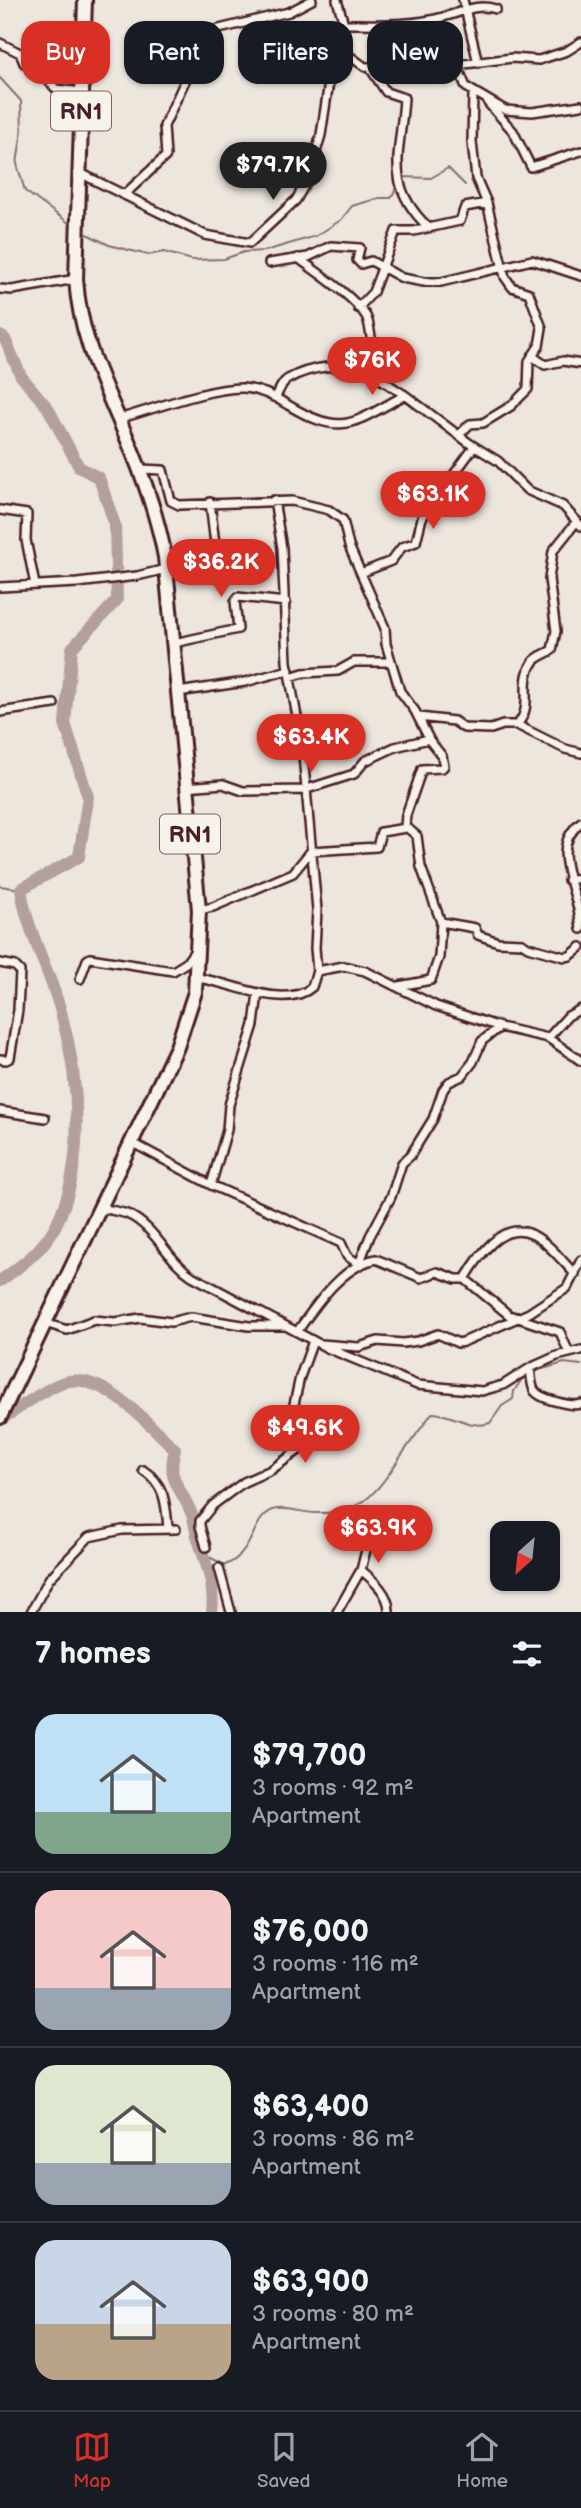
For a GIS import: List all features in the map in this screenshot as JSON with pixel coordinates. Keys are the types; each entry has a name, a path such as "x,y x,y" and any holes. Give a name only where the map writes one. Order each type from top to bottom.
{"highway":[{"name":"RN1","path":"2,1412 177,1047 197,978 199,910 166,563 155,512 140,469 103,387 82,326 76,279 85,0"}],"street":[{"path":"124,195 166,156 164,126 200,48 209,35 215,30 299,8 312,0"},
{"path":"337,0 343,21"},
{"path":"463,0 478,63"},
{"path":"353,24 388,24 443,18 481,5 496,9"},
{"path":"463,64 512,58 539,60 567,51 581,42"},
{"path":"0,43 20,53 26,65 44,76 56,89 82,92"},
{"path":"463,83 473,92 510,112 532,112 581,105"},
{"path":"80,173 205,235 250,243 290,206 302,191 318,146 328,84"},
{"path":"381,84 386,92 404,98 397,178 412,211 428,227"},
{"path":"459,435 470,424 483,423 511,406 525,393 528,389 529,361 539,346 541,326 529,293 511,286 503,267 487,203 476,178 473,162 473,92"},
{"path":"482,97 513,131 531,167 581,151"},
{"path":"358,308 373,292 396,231 414,231 460,220 465,207 487,203"},
{"path":"269,263 308,257 331,246 359,247 357,260 361,264 371,261 405,279 436,282 534,260 581,276"},
{"path":"298,258 331,283 367,319 372,345 377,353 368,372"},
{"path":"0,289 12,290 76,279"},
{"path":"532,356 545,365 563,361 581,364"},
{"path":"275,397 285,380 311,370 335,367 368,372 498,461 523,488 563,506 579,523 553,551 549,579 556,631 552,650 534,659 532,663 526,680 526,713 517,725"},
{"path":"118,419 232,389 253,389 275,397 308,417 337,425 359,420 405,395"},
{"path":"361,573 391,561 402,547 416,542 422,518 474,447"},
{"path":"140,469 163,470 173,502 185,505 292,500 324,509 342,518 349,546 385,628 400,691 442,755 442,768 422,769 407,815 406,828"},
{"path":"197,978 211,979 258,993 287,996 303,994 312,987 317,971 317,910 304,790 302,744 286,650 282,548 274,500"},
{"path":"0,587 125,577 212,549 215,544 210,502"},
{"path":"0,510 27,513 26,540 35,585"},
{"path":"174,643 238,629 235,601 237,597 286,602"},
{"path":"178,692 289,673 338,671 354,662 391,662"},
{"path":"0,712 54,704"},
{"path":"419,717 454,721 464,729 517,725 581,753"},
{"path":"186,787 223,784 243,791 304,790 354,775 365,761 395,747 429,738"},
{"path":"581,821 569,837 565,860 581,929"},
{"path":"199,910 213,907 293,873 311,851 377,847 381,832 406,828 417,836 421,867 441,922 440,953 433,978 399,986"},
{"path":"568,880 581,878"},
{"path":"441,922 473,927 480,937 498,942 522,943 552,954 570,956 581,947"},
{"path":"79,979 87,960 94,958 173,971 186,963 198,946"},
{"path":"0,963 15,966 20,971 18,1010 10,1058 0,1059"},
{"path":"317,971 349,966 399,986 436,1006 500,1027 548,1038 581,1061"},
{"path":"211,1185 227,1130 229,1105 254,1025 258,993"},
{"path":"548,1038 581,1008"},
{"path":"297,1332 318,1303 359,1264 370,1236 391,1197 402,1163 410,1156 433,1119 443,1090 449,1082 463,1076 473,1062 482,1041 500,1027"},
{"path":"0,1111 45,1118"},
{"path":"131,1142 211,1185 341,1243 346,1256 359,1264 376,1259 421,1278 437,1272 456,1279 465,1279 482,1291 497,1307 516,1318 560,1332 569,1353"},
{"path":"99,1207 132,1217 154,1236 187,1273 315,1342 411,1383 463,1391 491,1389 512,1381 530,1368 581,1350"},
{"path":"465,1279 485,1248 515,1232 537,1237 575,1274"},
{"path":"315,1342 359,1347 380,1340 418,1342 438,1334 461,1343 533,1310 567,1288 581,1260"},
{"path":"45,1323 67,1330 94,1320 115,1322 141,1318 172,1322 191,1317 249,1326 285,1326"},
{"path":"206,1547 200,1521 209,1509 244,1482 271,1470 299,1450 299,1437 288,1432 289,1421 300,1377 315,1342"},
{"path":"530,1368 534,1391 539,1395 569,1406 581,1404"},
{"path":"31,1612 49,1579 89,1537 122,1530 172,1529 160,1487 153,1476 143,1470"},
{"path":"337,1612 361,1570 369,1538 363,1512"},
{"path":"219,1568 231,1612"},
{"path":"361,1570 377,1585 388,1602 389,1612"}],"waterway":[{"path":"0,78 21,101 22,130 17,164 25,191 73,226"},
{"path":"402,177 431,178 448,168 465,185"},
{"path":"83,232 109,245 148,255 164,252 192,260 224,259 244,252 265,251 316,236 341,220 352,206 380,198 391,198 398,185"},
{"path":"0,336 5,339 21,376 48,408 79,467 99,478 115,525 117,600 72,648 65,723 88,797 79,857 21,889 28,921 57,1000 68,1041 77,1122 72,1176 66,1201 51,1234 31,1256 0,1281"},
{"path":"0,886 21,889"},
{"path":"533,1375 539,1370 564,1363 581,1365"},
{"path":"203,1554 225,1565 234,1560 246,1547 263,1517 274,1510 331,1512 355,1506 381,1484 432,1413 468,1423 490,1423 502,1406 513,1399 514,1391 522,1379 528,1378"},
{"path":"0,1420 54,1386 76,1381 107,1391 138,1414 175,1449 173,1475 192,1514 211,1585 212,1612"}]}
